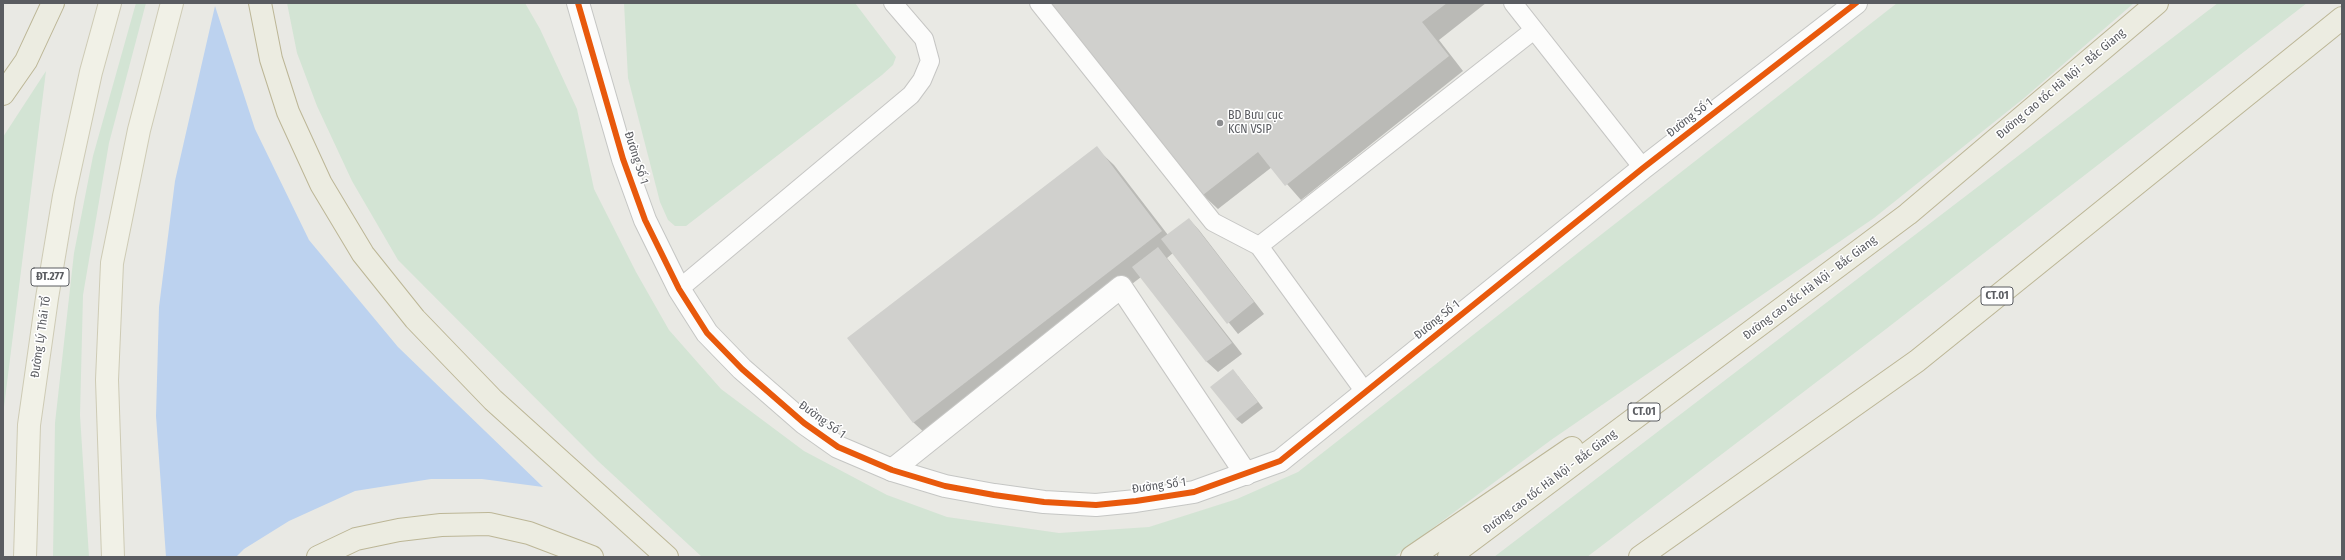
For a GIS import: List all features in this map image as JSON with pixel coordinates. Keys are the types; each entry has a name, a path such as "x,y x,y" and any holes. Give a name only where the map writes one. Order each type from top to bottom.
{"highway":[{"path":"3,94 26,61 53,3"},
{"path":"260,3 271,59 288,112 321,184 363,254 415,319 493,400 667,557"},
{"name":"Đường cao tốc Hà Nội - Bắc Giang","path":"1450,557 1908,214 2158,3"},
{"name":"CT.01","path":"1640,557 1917,361 2342,18"},
{"path":"1412,557 1839,266"},
{"path":"318,557 356,539 399,530 441,525 489,524 529,533 592,557"}],"main road":[{"name":"Đường Lý Thái Tổ","path":"25,557 29,425 47,298 72,157 91,72 110,3"},
{"path":"113,557 107,380 112,263 139,130 172,3"}],"street":[{"name":"Đường Số 1","path":"578,3 623,159 645,220 679,289 707,333 742,369 778,401 838,447 892,470 945,486 994,496 1044,502 1096,505 1136,501 1194,492 1280,461 1643,168 1856,3"},
{"path":"892,470 1121,287 1246,474"}],"lane":[{"path":"679,289 911,95 922,80 930,61 924,39 893,3"},
{"path":"1040,3 1212,222 1259,246 1365,392"},
{"path":"1513,3 1643,168"},
{"path":"1259,246 1534,30"}],"green space":[{"path":"136,3 146,3 109,143 83,295 80,415 89,557 53,557 55,423 74,253 93,156"},
{"path":"287,3 525,3 540,29 577,109 594,189 636,272 669,330 721,389 804,451 887,495 947,517 1059,533 1149,527 1237,499 1298,472 1897,3 2134,3 2023,99 1874,218 1551,440 1394,557 702,557 598,461 398,260 352,181 317,106 297,53"},
{"path":"624,3 855,3 896,57 893,65 882,75 686,226 675,226 668,220 660,202 628,78"},
{"path":"2218,3 2307,3 1886,329 1587,557 1494,557"},
{"path":"46,71 3,415 3,137"}],"water":[{"path":"215,6 255,129 309,240 398,347 543,487 482,479 431,479 355,491 289,521 244,549 236,557 166,557 156,416 159,307 175,181"}],"building":[{"name":"BD Bưu cục KCN VSIP","path":"1049,3 1447,3 1422,22 1449,56 1285,186 1258,152 1203,195"},
{"path":"1097,146 1162,231 913,423 847,338"},
{"path":"1189,218 1254,302 1227,324 1161,239"},
{"path":"1158,247 1232,343 1206,362 1132,267"},
{"path":"1233,369 1258,402 1236,419 1210,387"}],"cycle path":[{"path":"578,3 623,159 645,220 679,289 707,333 742,369 804,423 838,447 892,470 945,486 994,495 1044,502 1096,505 1136,501 1194,492 1280,461 1643,168 1856,3"}],"place":[{"name":"BD Bưu cục KCN VSIP","path":"1220,123"}]}
